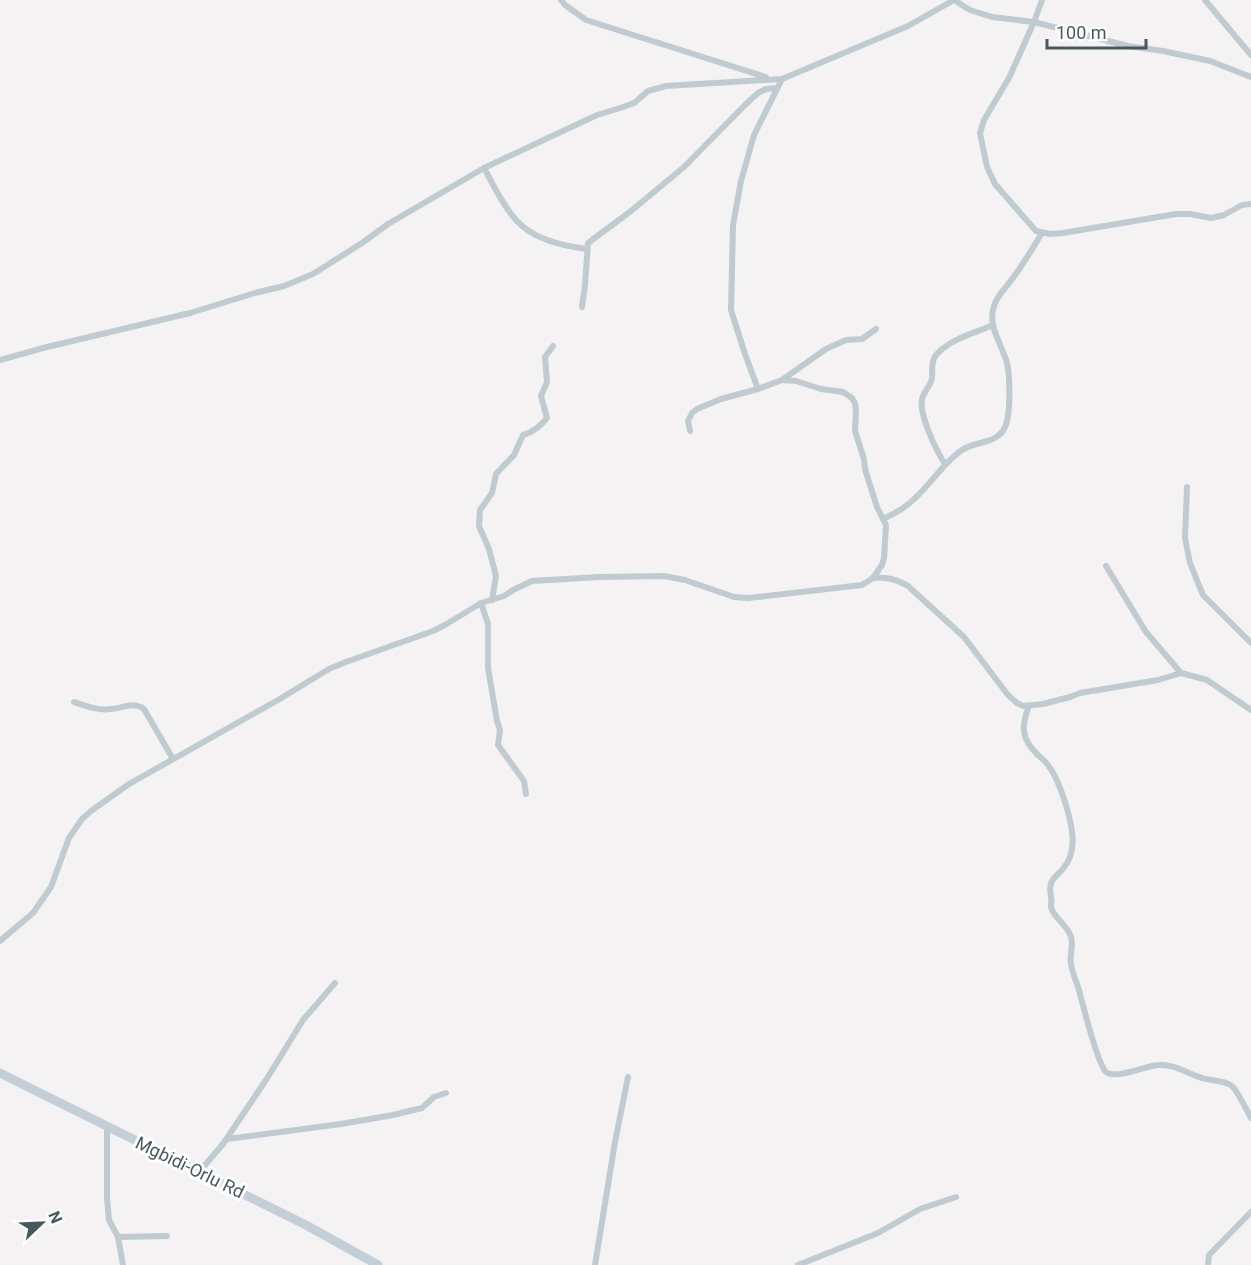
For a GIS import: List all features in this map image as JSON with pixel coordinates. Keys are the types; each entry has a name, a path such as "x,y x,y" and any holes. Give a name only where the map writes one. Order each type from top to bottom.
{"main road":[{"name":"Mgbidi-Orlu Rd","path":"0,1073 306,1225 378,1265"}],"street":[{"path":"561,0 586,20 771,79"},
{"path":"0,360 190,313 284,286 313,274 388,224 484,168 597,114 634,103 648,91 666,86 782,79 908,26 954,0 970,10 992,17 1034,22 1094,38 1210,61 1251,77"},
{"path":"1042,0 1009,78 984,120 980,133 987,167 995,184 1036,231 1050,234 1063,233 1176,214 1190,214 1211,219 1242,205 1251,204"},
{"path":"1205,0 1251,54"},
{"path":"758,389 731,310 733,225 741,181 754,135 782,79"},
{"path":"582,307 588,243 684,167 758,93 766,89 777,88"},
{"path":"484,168 506,208 529,231 572,247 587,249"},
{"path":"883,519 896,513 913,500 945,464 962,450 1000,435 1005,428 1008,418 1009,388 1007,363 993,325 993,306 1042,233"},
{"path":"945,464 924,418 922,406 922,398 931,384 932,362 940,350 993,325"},
{"path":"690,431 688,421 697,409 782,380 826,349 846,340 862,339 876,329"},
{"path":"492,600 496,576 489,549 479,526 480,510 492,493 496,474 501,466 514,455 523,435 531,433 547,418 541,396 547,382 545,357 553,346"},
{"path":"0,941 33,913 51,887 69,838 82,819 129,784 329,669 433,631 481,603 504,596 532,580 664,576 685,580 734,597 748,598 862,585 873,578 884,558 886,525 877,507 864,468 864,459 855,431 855,403 843,392 782,380"},
{"path":"1188,487 1185,538 1190,563 1198,583 1203,595 1251,643"},
{"path":"1106,567 1146,632 1181,673"},
{"path":"873,578 899,580 908,586 964,637 1008,694 1023,706 1043,704 1080,693 1158,680 1181,673 1207,680 1251,710"},
{"path":"481,603 488,624 488,668 496,721 500,730 498,745 524,781 526,794"},
{"path":"74,702 109,710 139,705 144,709 173,759"},
{"path":"1029,706 1023,720 1025,737 1029,745 1052,770 1072,830 1072,853 1064,868 1050,884 1051,906 1071,936 1070,962 1102,1066 1111,1074 1158,1065 1170,1065 1203,1079 1226,1084 1233,1087 1251,1118"},
{"path":"200,1172 227,1139 303,1020 335,983"},
{"path":"595,1265 628,1077"},
{"path":"227,1139 393,1115 422,1108 434,1097 446,1093"},
{"path":"107,1126 109,1220 118,1238 123,1265"},
{"path":"798,1265 878,1233 920,1209 956,1197"},
{"path":"1208,1265 1209,1255 1251,1212"},
{"path":"118,1238 167,1236"}]}
